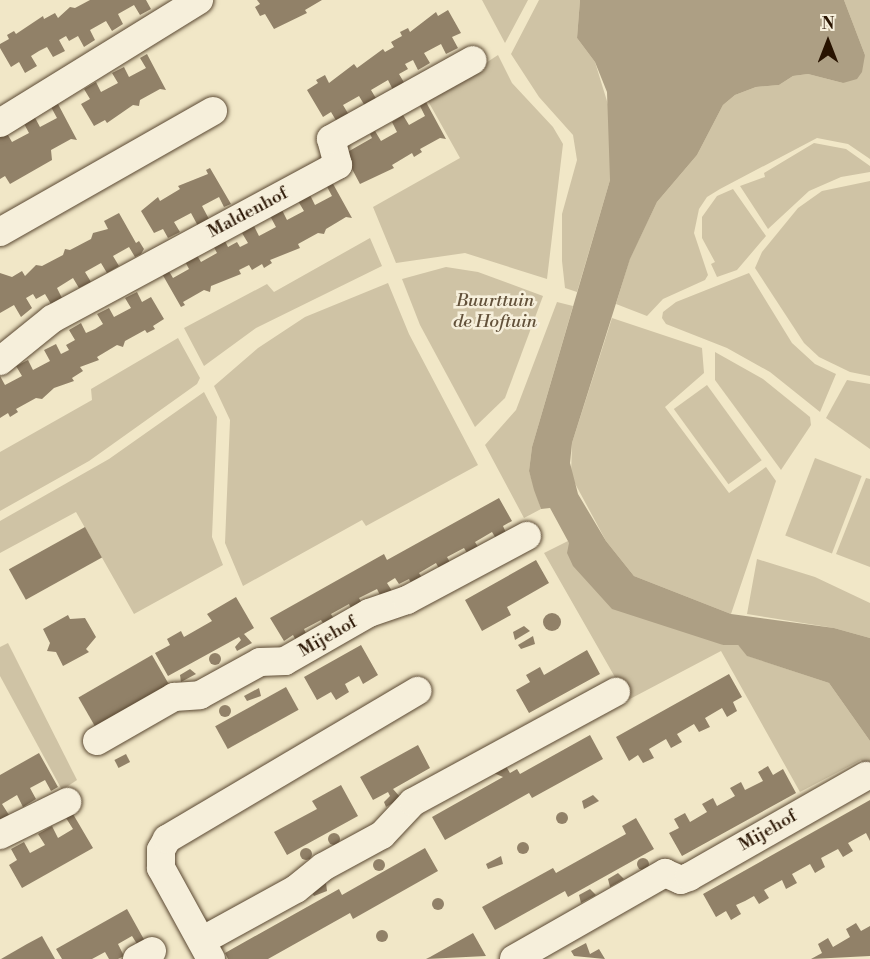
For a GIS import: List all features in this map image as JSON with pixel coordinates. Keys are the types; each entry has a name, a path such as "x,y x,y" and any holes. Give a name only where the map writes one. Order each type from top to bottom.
{"street":[{"path":"0,123 199,0"},
{"name":"Maldenhof","path":"0,361 52,320 338,165 332,139 473,60"},
{"path":"0,232 213,111"},
{"name":"Mijehof","path":"97,741 174,697 200,695 260,662 285,661 369,613 407,600 526,536"},
{"path":"417,691 167,839 161,850 161,868 212,946 296,889 323,867 382,835 413,802 616,692"},
{"name":"Mijehof","path":"514,959 665,873 681,880 689,877 866,776"},
{"path":"0,835 6,835 67,802"}],"green space":[{"path":"482,0 528,0 505,43"},
{"path":"539,0 580,0 577,38 595,62 610,111 610,180 577,292 565,288 562,261 562,214 577,160 573,135 539,97 511,54"},
{"path":"844,0 870,0 870,159 848,144 817,138 720,189 707,197 699,209 694,233 708,275 705,280 663,299 647,316 616,304 630,258 657,202 697,155 723,105 735,95 756,87 779,85 793,76 808,74 843,83 865,55"},
{"path":"498,55 512,83 553,127 563,144 547,279 465,253 396,263 373,207 460,158 428,101"},
{"path":"814,143 846,149 870,166 870,172 841,177 809,191 768,229 740,186 765,177 764,173"},
{"path":"870,181 870,376 850,372 819,357 804,343 755,268 762,252 798,208 822,191"},
{"path":"733,189 766,236 737,270 717,277 711,264 715,262 702,238 702,217 717,196"},
{"path":"370,238 382,266 256,328 204,366 184,328 267,284 274,292"},
{"name":"Buurttuin de Hoftuin","path":"446,267 478,272 543,296 505,398 475,427 420,325 402,279"},
{"path":"749,273 792,343 815,364 836,374 820,412 770,372 727,348 666,324 662,318 663,312 676,302"},
{"path":"388,283 409,334 478,465 366,526 362,520 243,586 225,543 230,420 214,386 258,348 305,317"},
{"path":"557,302 573,306 532,447 529,471 541,509 524,518 485,445 516,410"},
{"path":"612,318 702,348 704,373 665,407 729,493 766,467 776,481 731,614 634,576 606,541 571,476 572,443"},
{"path":"178,338 200,378 197,384 89,461 0,511 0,452 92,400 91,389"},
{"path":"715,352 763,379 810,417 811,425 781,470 715,380"},
{"path":"847,380 870,384 870,449 826,418"},
{"path":"707,385 762,460 728,484 674,409"},
{"path":"204,392 217,417 212,537 223,565 134,614 76,512 0,553 0,521 109,459"},
{"path":"815,458 862,476 832,553 785,535"},
{"path":"866,478 870,479 870,567 836,554"},
{"path":"568,541 723,645 738,645 748,656 829,683 870,741 870,776 861,760 800,792 721,651 628,700 544,553"},
{"path":"757,559 815,577 870,603 870,638 834,628 747,614"},
{"path":"8,643 77,780 62,790 0,676 0,647"}],"shaded area":[{"path":"580,0 844,0 865,55 862,72 857,79 843,83 808,74 793,76 779,85 756,87 735,95 723,105 697,155 657,202 630,259 572,443 570,463 578,494 606,541 634,576 731,614 834,628 870,638 870,741 829,683 747,656 738,645 723,645 612,609 573,566 567,553 569,543 550,508 541,509 529,471 532,447 610,180 607,92 595,62 577,38"}],"building":[{"path":"90,0 146,0 151,9 140,15 134,5 118,14 123,24 112,31 106,21 90,30 95,40 84,47 78,36 69,41 66,36 59,40 65,51 53,57 47,47 39,51 31,56 37,66 25,73 19,62 11,67 0,48 0,44 9,39 7,35 14,31 16,34 43,16 44,19 55,13 58,18 70,7 75,8"},
{"path":"257,0 322,0 305,10 307,13 274,29 265,14 260,16 255,7 260,4"},
{"path":"448,10 461,33 452,37 458,48 446,54 441,44 424,53 430,63 418,70 413,60 405,64 408,69 399,74 405,84 393,90 388,80 371,90 377,100 365,106 359,96 343,105 349,115 337,122 331,112 323,117 307,90 318,83 316,80 325,75 329,83 354,64 357,68 383,49 385,52 394,47 391,42 402,36 400,32 408,28 410,32 436,12 438,16"},
{"path":"147,54 166,90 160,89 140,100 139,106 133,105 107,123 105,120 94,126 81,104 90,99 84,89 96,82 101,92 118,83 112,73 124,67 129,77 146,68 140,58"},
{"path":"426,102 446,139 440,138 420,149 422,152 414,157 412,153 392,165 394,168 360,184 352,169 347,172 344,154 372,138 370,134 375,131 381,141 397,132 392,122 403,115 409,125 425,116 420,106"},
{"path":"58,104 77,140 71,139 51,150 52,160 10,184 5,176 0,179 0,133 5,130 12,142 29,133 22,120 33,114 40,127 57,118 51,107"},
{"path":"210,168 231,204 224,207 219,197 202,206 209,219 198,226 191,213 174,222 180,232 168,238 163,229 154,233 141,211 158,197 160,201 180,189 178,186 208,174 206,170"},
{"path":"332,182 352,218 346,217 326,229 324,234 318,233 298,244 300,248 270,260 272,263 264,268 262,264 252,270 249,265 239,270 241,274 211,286 210,292 204,290 183,302 185,305 181,307 161,272 167,268 173,278 189,269 182,256 195,252 201,262 217,253 210,240 223,237 228,247 237,242 240,247 248,243 242,233 254,226 259,236 276,227 269,214 282,210 287,220 304,211 298,201 310,195 315,205 332,196 325,183"},
{"path":"119,213 136,243 139,241 144,249 141,254 135,257 129,247 113,256 119,266 107,273 101,263 85,272 91,282 79,288 73,278 57,288 62,298 51,304 45,294 36,299 33,294 26,298 32,308 21,317 14,305 0,313 0,273 12,277 22,271 25,276 36,265 42,266 63,255 65,249 70,250 91,239 93,233 108,229 104,221"},
{"path":"137,292 142,302 151,297 164,319 153,326 155,329 147,333 145,330 125,341 123,347 117,345 97,357 99,360 80,367 83,371 72,378 74,381 54,388 42,399 36,398 16,409 18,412 10,417 8,413 0,418 0,376 5,385 22,376 16,366 28,360 33,370 50,361 44,350 56,344 61,354 69,350 66,345 75,340 69,330 81,323 86,333 95,329 103,324 97,314 109,308 114,317 131,308 125,298"},
{"path":"499,498 512,521 503,526 507,535 497,540 492,532 475,542 480,550 469,556 464,548 447,557 452,566 441,572 436,563 419,573 424,581 413,587 409,579 399,584 395,578 387,583 392,591 381,597 377,589 359,598 364,607 353,613 349,604 331,614 336,622 326,628 321,620 304,629 308,638 298,644 293,635 284,641 270,618 384,554 387,560"},
{"path":"85,527 102,558 26,600 9,569"},
{"path":"536,560 549,583 507,607 511,615 482,631 465,600"},
{"path":"236,597 254,628 244,634 252,643 237,651 235,647 241,640 239,637 168,676 155,653 170,645 167,639 181,631 184,637 212,621 207,614"},
{"path":"552,613 558,616 561,622 558,628 552,631 546,628 543,622 546,616"},
{"path":"68,615 70,619 85,618 96,637 86,649 89,652 63,666 56,652 47,651 50,643 43,629"},
{"path":"524,626 530,631 515,640 513,632"},
{"path":"533,636 535,644 521,649 518,645"},
{"path":"361,645 378,675 363,684 359,676 345,684 349,692 336,700 331,692 317,700 304,677"},
{"path":"587,650 600,674 529,713 516,690 530,682 526,675 540,667 544,675"},
{"path":"217,653 220,654 220,664 213,665 210,664 209,657 210,654"},
{"path":"152,655 170,686 96,729 78,698"},
{"path":"190,669 196,674 181,682 180,675"},
{"path":"729,674 742,697 733,702 737,711 727,717 722,708 705,718 710,727 699,732 694,724 677,734 682,742 671,748 666,739 649,749 654,758 643,763 638,755 629,761 616,737"},
{"path":"286,687 299,710 228,749 215,726"},
{"path":"259,688 261,696 247,701 244,696"},
{"path":"227,705 231,711 227,717 223,717 219,709"},
{"path":"590,735 603,759 532,798 529,793 445,840 432,817 503,777 489,771 504,763 510,773 517,769 520,774"},
{"path":"418,745 430,768 393,789 401,798 386,807 384,802 390,796 388,792 373,800 360,777"},
{"path":"39,753 58,787 51,791 45,780 30,788 36,799 23,807 17,795 2,804 9,815 0,820 0,775"},
{"path":"126,754 130,762 119,768 114,760"},
{"path":"768,766 773,775 783,769 796,793 682,856 669,833 679,828 674,819 685,813 690,822 707,812 702,804 713,798 717,806 735,796 730,788 741,782 745,790 763,781 758,772"},
{"path":"341,785 358,816 287,855 274,832 317,809 312,801"},
{"path":"593,795 599,801 584,809 582,801"},
{"path":"870,800 870,841 866,833 848,843 853,851 843,857 838,849 821,858 825,867 815,873 810,864 792,874 797,883 786,889 782,880 764,890 769,898 759,904 754,896 736,905 741,914 731,920 726,911 716,917 703,894"},
{"path":"564,812 567,813 567,823 560,824 557,823 556,816 557,813"},
{"path":"73,814 93,848 22,888 9,865 17,860 11,849 24,842 30,853 45,845 38,834 52,826 58,838 73,829 66,818"},
{"path":"636,818 654,849 568,897 565,891 495,930 482,907 553,868 556,873 626,834 622,826"},
{"path":"336,833 339,834 339,844 332,845 329,844 328,837 329,834"},
{"path":"525,842 529,848 525,854 521,854 517,846"},
{"path":"308,848 311,849 311,859 304,860 301,859 300,852 301,849"},
{"path":"425,848 438,871 353,919 350,913 268,959 228,959 225,953 339,889 342,895"},
{"path":"501,856 503,864 488,869 486,864"},
{"path":"645,858 649,864 645,870 641,870 637,862"},
{"path":"381,859 385,865 381,871 377,871 373,863"},
{"path":"618,873 624,879 610,887 608,879"},
{"path":"326,883 327,891 314,896 311,891"},
{"path":"590,889 596,895 581,903 579,895"},
{"path":"440,898 443,899 443,909 436,910 433,909 432,902 433,899"},
{"path":"127,909 146,943 139,947 132,936 118,944 124,956 118,959 109,959 105,952 92,959 62,959 56,949"},
{"path":"856,923 861,931 870,926 870,956 811,959 822,953 818,944 828,938 833,947 850,937 846,929"},
{"path":"384,930 388,936 384,942 380,942 376,934"},
{"path":"473,933 486,956 426,959 430,957"},
{"path":"42,936 55,959 1,959 27,944"},
{"path":"586,943 590,954 599,949 605,959 574,956 571,951"}]}
